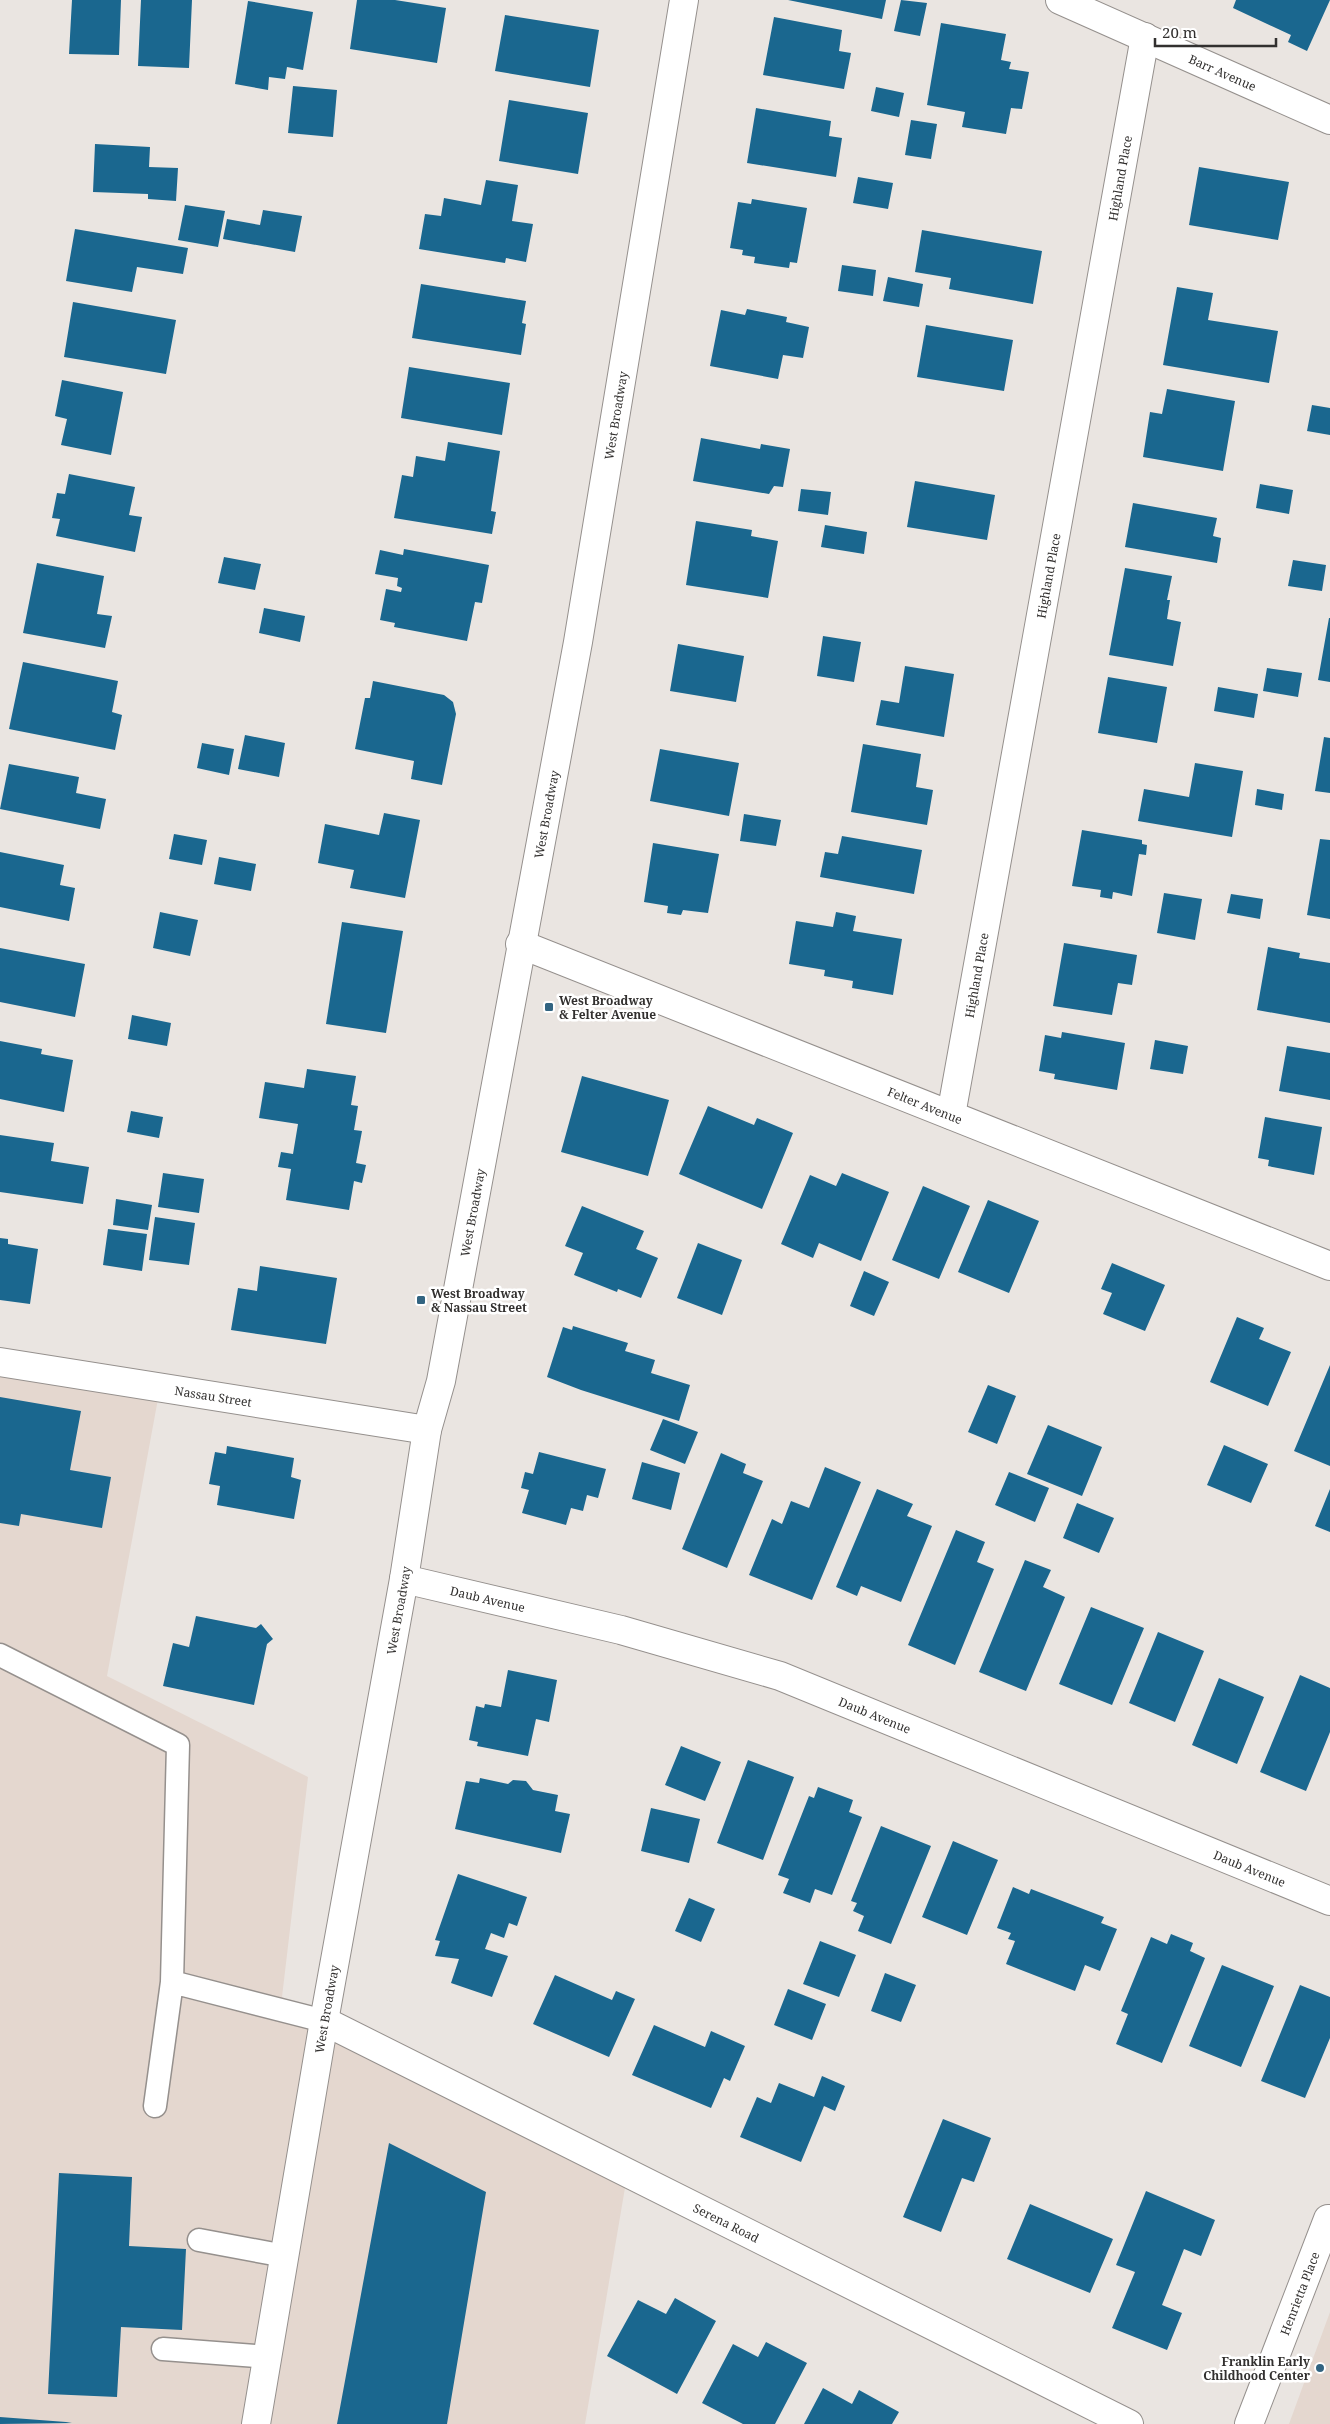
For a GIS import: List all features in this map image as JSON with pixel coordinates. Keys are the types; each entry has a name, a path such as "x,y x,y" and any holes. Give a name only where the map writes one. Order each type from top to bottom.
{"street":[{"name":"West Broadway","path":"256,2424 324,2021 404,1579 427,1430 441,1381 520,944 578,642 684,0"},
{"name":"Barr Avenue","path":"1060,0 1330,120"},
{"name":"Highland Place","path":"951,1115 1146,37"},
{"name":"Felter Avenue","path":"520,944 1330,1266"},
{"name":"Nassau Street","path":"0,1362 427,1430"},
{"name":"Daub Avenue","path":"404,1579 621,1630 780,1676 1330,1901"},
{"name":"Serena Road","path":"324,2021 1129,2424"},
{"name":"Henrietta Place","path":"1249,2424 1328,2218"}],"lane":[{"path":"0,1655 178,1745 172,1982 155,2106"},
{"path":"172,1982 324,2021"},
{"path":"199,2240 285,2256"},
{"path":"163,2349 268,2357"}],"shaded area":[{"path":"0,1348 162,1377 107,1676 308,1777 282,1997 628,2170 585,2424 0,2424"},
{"name":"Franklin Early Childhood Center","path":"1330,2312 1330,2424 1289,2424"}],"building":[{"path":"72,0 121,0 119,55 69,54"},
{"path":"141,0 192,0 189,68 138,66"},
{"path":"357,0 395,0 446,8 437,63 350,49"},
{"path":"788,0 886,0 882,19"},
{"path":"901,0 927,3 920,36 894,31"},
{"path":"1236,0 1330,0 1307,51 1288,42 1291,35 1233,8"},
{"path":"248,1 313,12 303,70 287,67 285,79 269,77 268,90 235,84"},
{"path":"505,15 599,30 590,87 495,71"},
{"path":"774,17 842,30 839,51 851,53 844,89 763,75"},
{"path":"941,23 1006,34 1001,60 1011,62 1009,69 1029,72 1022,109 1011,108 1006,134 962,127 965,112 927,105"},
{"path":"293,86 337,90 333,137 288,133"},
{"path":"876,87 904,93 899,117 871,111"},
{"path":"509,100 588,113 578,174 499,161"},
{"path":"756,108 831,121 829,136 842,138 836,177 747,163"},
{"path":"911,120 937,124 931,159 905,155"},
{"path":"95,144 150,147 149,167 178,168 176,201 148,199 148,194 93,192"},
{"path":"1199,167 1289,182 1278,240 1189,225"},
{"path":"858,177 893,183 888,209 853,203"},
{"path":"486,180 518,185 512,221 533,224 526,262 506,258 505,263 419,249 425,214 441,216 444,198 481,205"},
{"path":"752,199 807,208 797,263 790,262 789,268 754,263 755,257 742,255 743,250 730,248 738,202 751,204"},
{"path":"185,205 225,211 218,247 178,240"},
{"path":"263,210 302,216 295,252 223,239 227,219 260,225"},
{"path":"75,229 188,248 183,274 137,267 132,292 66,281"},
{"path":"922,230 1042,251 1033,304 949,289 951,278 915,272"},
{"path":"842,265 876,270 873,296 838,291"},
{"path":"888,277 923,284 919,307 883,301"},
{"path":"421,284 526,301 522,323 526,324 521,355 412,338"},
{"path":"1177,287 1213,293 1208,320 1278,331 1269,383 1163,365"},
{"path":"73,302 176,320 166,374 64,357"},
{"path":"747,309 787,317 786,322 809,327 803,358 783,355 778,379 710,366 721,310 745,315"},
{"path":"926,325 1013,340 1004,391 917,377"},
{"path":"409,367 510,383 502,435 401,418"},
{"path":"62,380 123,392 111,455 61,445 67,419 55,416"},
{"path":"1167,389 1235,401 1223,471 1143,457 1150,412 1162,414"},
{"path":"1312,405 1330,408 1330,435 1307,431"},
{"path":"701,438 760,449 761,444 790,449 783,487 774,486 769,494 693,481"},
{"path":"448,442 500,451 491,511 496,512 492,534 394,518 402,475 413,477 416,456 445,461"},
{"path":"69,474 135,487 129,515 142,517 135,552 56,536 60,519 52,518 57,493 65,494"},
{"path":"915,481 995,495 987,540 907,527"},
{"path":"1260,484 1293,490 1289,514 1256,508"},
{"path":"801,489 831,492 828,515 798,511"},
{"path":"1133,503 1217,518 1213,536 1221,538 1217,563 1125,547"},
{"path":"696,521 752,530 751,536 778,541 768,598 686,585"},
{"path":"825,525 867,532 864,554 821,547"},
{"path":"404,549 489,565 482,603 475,602 467,641 394,627 395,623 380,620 386,589 401,592 402,588 397,586 398,578 375,574 380,550 403,555"},
{"path":"224,557 261,564 255,590 218,583"},
{"path":"1293,560 1326,565 1322,591 1288,586"},
{"path":"37,563 104,576 97,614 112,616 105,648 23,633"},
{"path":"1125,568 1172,576 1167,600 1170,600 1167,619 1181,622 1173,666 1109,655"},
{"path":"264,608 305,616 300,642 259,633"},
{"path":"1330,618 1330,682 1318,680"},
{"path":"823,636 861,642 854,682 817,676"},
{"path":"678,644 744,656 736,702 670,691"},
{"path":"23,662 118,681 112,712 122,715 115,750 9,729"},
{"path":"905,666 954,674 944,737 876,725 881,700 899,703"},
{"path":"1267,668 1302,673 1298,697 1263,691"},
{"path":"1108,677 1167,687 1157,743 1098,733"},
{"path":"373,681 444,695 453,702 456,714 442,785 411,779 414,761 355,749 365,698 370,698"},
{"path":"1218,687 1258,694 1254,718 1214,711"},
{"path":"245,735 285,743 279,777 238,769"},
{"path":"1324,737 1330,738 1330,793 1315,791"},
{"path":"202,743 234,749 229,775 197,768"},
{"path":"863,744 921,754 916,787 933,790 927,825 851,812"},
{"path":"660,749 739,763 729,816 650,801"},
{"path":"1195,763 1243,771 1232,837 1138,821 1144,789 1189,797"},
{"path":"9,764 79,777 76,793 106,799 100,829 0,809"},
{"path":"1257,789 1284,794 1282,810 1255,805"},
{"path":"384,813 420,820 405,898 350,888 354,870 318,863 325,824 379,835"},
{"path":"744,814 781,820 776,846 740,841"},
{"path":"1082,830 1142,840 1142,844 1147,845 1146,855 1139,854 1132,896 1113,892 1112,899 1100,897 1101,890 1072,886"},
{"path":"174,834 207,840 202,865 169,859"},
{"path":"842,836 922,850 914,894 820,877 825,852 838,854"},
{"path":"1320,839 1330,840 1330,919 1307,915"},
{"path":"653,843 719,854 708,913 683,910 681,915 667,913 668,906 644,902"},
{"path":"0,852 64,865 60,885 75,888 69,921 0,907"},
{"path":"219,857 256,864 251,891 214,884"},
{"path":"1164,893 1202,899 1195,940 1157,933"},
{"path":"1231,894 1263,899 1260,919 1227,913"},
{"path":"160,912 198,920 190,956 153,948"},
{"path":"836,912 856,916 853,931 902,939 893,995 852,988 853,981 824,976 825,970 789,964 796,921 833,927"},
{"path":"342,922 403,931 386,1033 326,1024"},
{"path":"1064,943 1137,955 1132,985 1118,983 1112,1015 1053,1006"},
{"path":"1268,947 1300,953 1299,958 1330,963 1330,1023 1257,1010"},
{"path":"0,948 85,964 75,1017 0,1002"},
{"path":"132,1015 171,1023 167,1046 128,1039"},
{"path":"1062,1032 1125,1043 1117,1090 1054,1079 1055,1074 1039,1071 1045,1035 1061,1038"},
{"path":"1155,1040 1188,1046 1183,1074 1150,1069"},
{"path":"0,1041 42,1049 41,1054 73,1060 64,1112 0,1099"},
{"path":"1287,1046 1330,1053 1330,1100 1279,1091"},
{"path":"307,1069 356,1076 351,1105 358,1106 354,1130 362,1131 356,1163 366,1165 362,1183 354,1181 349,1210 286,1200 291,1169 278,1167 281,1152 293,1154 298,1124 259,1118 265,1082 304,1088"},
{"path":"582,1076 669,1100 648,1176 561,1152"},
{"path":"708,1106 754,1125 757,1118 793,1133 762,1209 679,1174"},
{"path":"131,1111 163,1117 159,1138 127,1132"},
{"path":"1265,1117 1322,1127 1314,1175 1268,1166 1269,1160 1258,1158"},
{"path":"0,1135 54,1143 51,1161 89,1167 83,1204 0,1192"},
{"path":"163,1173 204,1179 199,1213 158,1207"},
{"path":"842,1173 889,1192 861,1261 819,1243 813,1258 781,1244 810,1175 836,1186"},
{"path":"923,1186 970,1206 939,1279 892,1260"},
{"path":"116,1199 152,1205 148,1230 113,1225"},
{"path":"988,1200 1039,1221 1009,1293 958,1272"},
{"path":"582,1206 644,1231 636,1249 658,1258 641,1298 618,1289 617,1292 574,1275 583,1253 565,1246"},
{"path":"155,1217 195,1223 189,1265 149,1260"},
{"path":"108,1229 147,1234 142,1271 103,1265"},
{"path":"0,1238 8,1239 8,1244 38,1249 30,1304 0,1300"},
{"path":"698,1243 742,1260 722,1315 677,1298"},
{"path":"1112,1263 1165,1285 1145,1331 1103,1314 1112,1293 1101,1289"},
{"path":"260,1266 337,1278 326,1344 231,1330 238,1288 257,1291"},
{"path":"864,1271 889,1282 874,1316 850,1306"},
{"path":"1237,1317 1264,1328 1259,1339 1291,1352 1268,1406 1210,1382"},
{"path":"573,1326 628,1343 625,1351 655,1360 651,1373 690,1385 679,1421 581,1390 547,1377 563,1327 572,1330"},
{"path":"1330,1365 1330,1466 1294,1451"},
{"path":"988,1385 1016,1396 997,1444 968,1432"},
{"path":"0,1397 81,1411 70,1470 111,1477 102,1528 21,1514 19,1526 0,1523"},
{"path":"663,1419 698,1432 685,1464 650,1450"},
{"path":"1048,1425 1102,1447 1082,1496 1027,1474"},
{"path":"1224,1445 1268,1464 1251,1503 1207,1485"},
{"path":"227,1446 294,1458 291,1477 301,1480 294,1519 217,1505 220,1486 209,1484 215,1452 226,1454"},
{"path":"539,1452 606,1469 598,1498 587,1495 583,1511 571,1508 566,1525 522,1513 529,1490 521,1488 525,1472 533,1474"},
{"path":"721,1453 746,1464 743,1473 763,1481 727,1568 682,1549"},
{"path":"642,1462 680,1473 671,1510 632,1499"},
{"path":"825,1467 861,1482 812,1600 749,1575 772,1519 782,1524 791,1501 809,1508"},
{"path":"1009,1472 1049,1488 1035,1522 995,1505"},
{"path":"877,1489 913,1504 907,1516 932,1526 901,1602 861,1586 857,1596 836,1587"},
{"path":"1330,1489 1330,1532 1315,1526"},
{"path":"1077,1503 1114,1518 1099,1553 1063,1538"},
{"path":"956,1530 985,1542 977,1562 994,1569 955,1665 908,1645"},
{"path":"1025,1560 1051,1570 1043,1587 1065,1597 1026,1691 979,1672"},
{"path":"1091,1607 1144,1628 1112,1705 1059,1684"},
{"path":"196,1616 256,1628 261,1624 273,1639 267,1644 254,1705 163,1686 173,1643 189,1647"},
{"path":"1158,1632 1204,1651 1175,1722 1129,1703"},
{"path":"508,1670 557,1680 549,1722 536,1719 528,1756 477,1746 478,1742 469,1740 476,1706 484,1708 485,1704 501,1707"},
{"path":"1300,1675 1330,1688 1330,1732 1306,1791 1260,1772"},
{"path":"1219,1678 1264,1697 1237,1764 1192,1745"},
{"path":"681,1746 721,1762 705,1801 665,1785"},
{"path":"748,1760 794,1777 763,1860 717,1843"},
{"path":"480,1778 508,1784 513,1780 526,1781 533,1790 558,1795 555,1811 570,1814 561,1853 455,1829 466,1781 479,1783"},
{"path":"818,1787 853,1800 849,1812 862,1817 832,1895 815,1889 810,1903 783,1893 789,1879 778,1875 809,1796 814,1798"},
{"path":"651,1808 700,1819 689,1863 641,1851"},
{"path":"881,1826 931,1846 891,1944 858,1931 864,1916 853,1911 857,1903 851,1901"},
{"path":"953,1841 998,1860 967,1935 922,1917"},
{"path":"458,1874 527,1897 517,1926 509,1923 504,1938 491,1933 485,1949 508,1956 492,1997 451,1983 459,1959 435,1956 440,1941 435,1940"},
{"path":"1013,1887 1029,1894 1031,1889 1104,1917 1101,1923 1117,1929 1100,1971 1085,1965 1075,1991 1006,1964 1015,1941 1008,1939 1011,1933 997,1928"},
{"path":"689,1898 715,1909 701,1942 675,1931"},
{"path":"1171,1934 1193,1943 1190,1951 1205,1958 1162,2063 1116,2044 1128,2014 1121,2011 1151,1937 1167,1944"},
{"path":"820,1941 856,1955 839,1997 803,1984"},
{"path":"1222,1965 1274,1986 1241,2067 1189,2046"},
{"path":"885,1973 916,1985 901,2022 871,2011"},
{"path":"555,1975 612,2000 616,1991 635,1999 609,2057 533,2024"},
{"path":"1300,1985 1330,1997 1330,2038 1305,2098 1261,2081"},
{"path":"788,1989 826,2004 812,2040 774,2025"},
{"path":"654,2025 705,2047 711,2031 745,2046 730,2081 724,2078 711,2108 632,2075"},
{"path":"822,2076 845,2086 835,2111 824,2106 801,2162 740,2137 757,2097 771,2103 779,2083 814,2097"},
{"path":"943,2119 991,2138 974,2182 962,2178 941,2232 903,2217"},
{"path":"389,2143 486,2192 447,2424 337,2424"},
{"path":"59,2173 132,2177 129,2246 186,2249 182,2330 121,2327 117,2397 48,2394"},
{"path":"1146,2191 1215,2220 1201,2256 1184,2249 1162,2305 1182,2313 1167,2350 1112,2328 1135,2272 1116,2265"},
{"path":"1030,2204 1113,2239 1090,2293 1007,2259"},
{"path":"675,2298 716,2321 677,2394 607,2356 638,2300 666,2314"},
{"path":"766,2342 807,2363 775,2424 743,2424 702,2403 733,2344 758,2357"},
{"path":"823,2388 852,2404 859,2390 899,2412 892,2424 804,2424"},
{"path":"0,2417 66,2422 72,2423 0,2424"}],"place":[{"name":"West Broadway & Felter Avenue","path":"549,1007"},
{"name":"West Broadway & Nassau Street","path":"421,1300"},
{"name":"Franklin Early Childhood Center","path":"1320,2368"}]}
